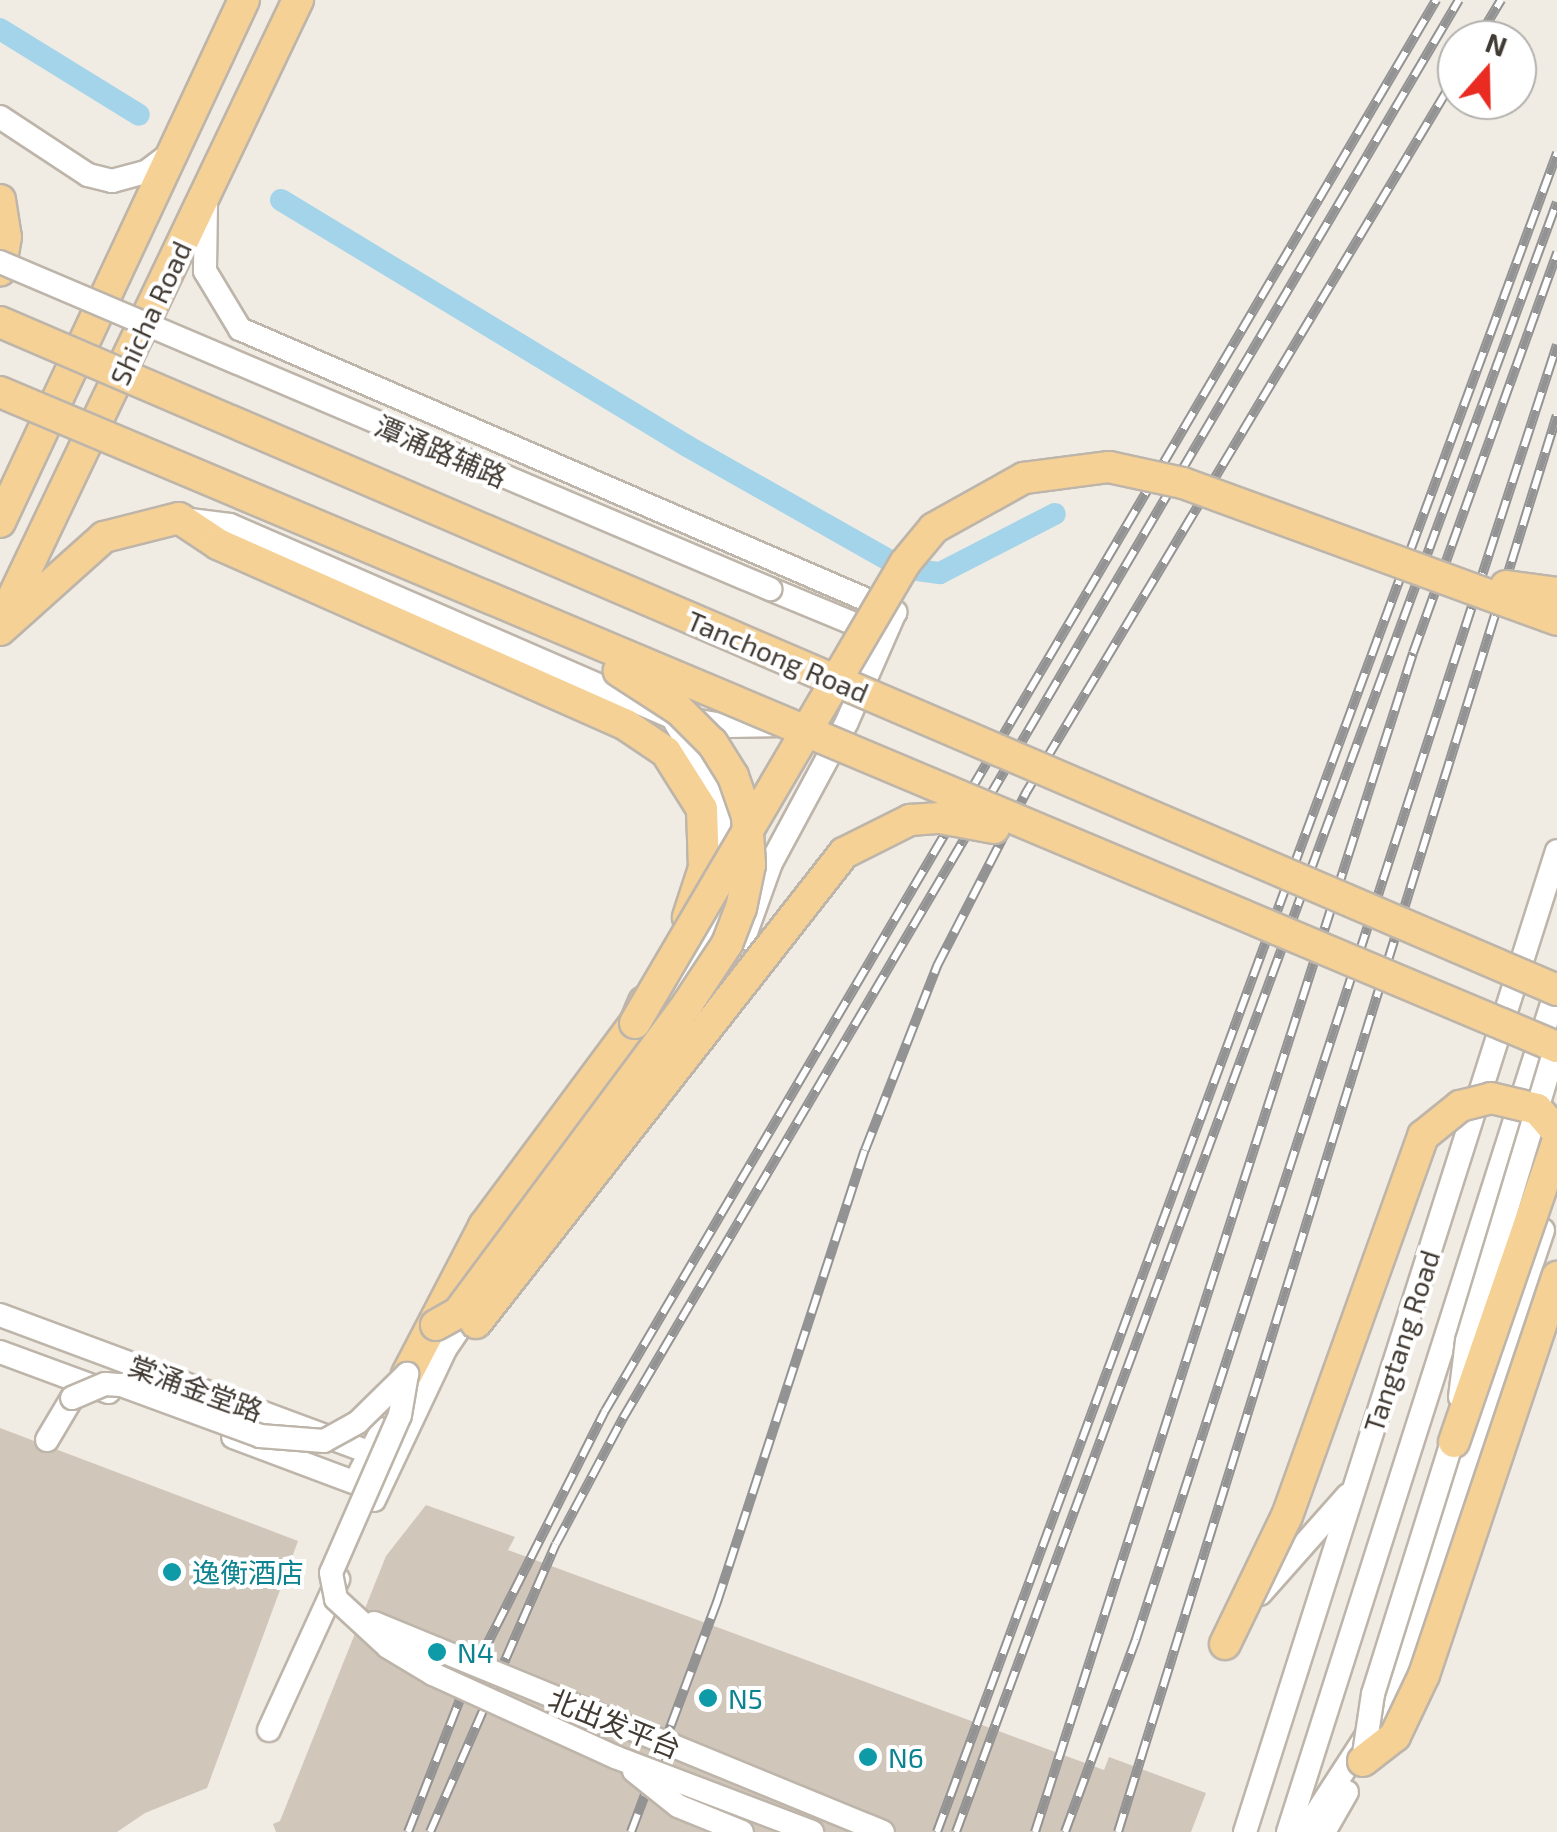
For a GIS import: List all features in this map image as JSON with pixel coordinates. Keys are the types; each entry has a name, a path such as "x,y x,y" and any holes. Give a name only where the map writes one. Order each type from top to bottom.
{"main road":[{"name":"Shicha Road","path":"0,522 244,0"},
{"name":"Shicha Road","path":"0,627 298,0"},
{"path":"0,200 6,237 0,266"},
{"name":"Tanchong Road","path":"0,322 1557,989"},
{"path":"0,392 1102,860 1557,1045"},
{"path":"415,1386 445,1290 484,1226 635,1024 879,600 934,528 1024,478 1068,470 1142,473 1225,495 1557,620"},
{"path":"0,627 104,537 179,518 218,544 626,725 666,752 702,809 704,868 696,898 635,1024"},
{"path":"1434,571 1557,593"},
{"path":"436,1325 458,1313 688,1003 728,944 750,865 747,816 712,743 633,678 488,602"},
{"path":"476,1322 844,853 910,820 940,818 1102,860"},
{"path":"1225,1644 1287,1516 1423,1136 1460,1106 1491,1098 1537,1110 1557,1132"},
{"path":"1454,1442 1557,1143"},
{"path":"1363,1762 1395,1736 1424,1675 1549,1312 1557,1277"}],"street":[{"path":"0,117 88,174 112,181 146,172 174,150"},
{"path":"208,191 204,271 240,329 895,612 847,722 770,863 740,948 415,1386 330,1573 336,1599 348,1612"},
{"name":"潭涌路辅路","path":"0,266 884,636"},
{"path":"179,518 230,525 670,716 728,726 847,722"},
{"path":"355,1482 382,1457 464,1288 718,929 732,878 721,822 709,779 670,716"},
{"name":"Tangtang Road","path":"1245,1832 1557,851"},
{"name":"Tangtang Road","path":"1288,1832 1557,989"},
{"path":"1324,1832 1363,1762 1372,1694 1454,1442 1467,1341 1557,1045"},
{"path":"1304,1832 1382,1712 1555,1194"},
{"name":"棠涌金堂路","path":"0,1315 382,1457"},
{"path":"47,1440 72,1398 105,1384 145,1391 272,1439 324,1441 415,1386 476,1322"},
{"name":"棠涌金堂路","path":"0,1352 378,1492"},
{"path":"269,1730 378,1492 382,1457 415,1386"},
{"path":"1225,1644 1276,1572 1354,1488"},
{"name":"北出发平台","path":"348,1612 433,1674 615,1757 812,1832"},
{"name":"北出发平台","path":"348,1612 883,1832"},
{"name":"北出发平台","path":"615,1757 678,1806 742,1832"}],"building":[{"path":"0,1428 298,1541 207,1788 145,1813 117,1832 0,1832"},
{"path":"426,1505 515,1537 508,1550 1104,1770 1109,1757 1206,1793 1191,1832 276,1832 273,1824 280,1821 386,1556"}],"waterway":[{"path":"0,29 139,115"},
{"path":"281,200 687,446 903,568 940,573 1055,514"}],"railway":[{"path":"408,1832 462,1694 605,1411 1436,0"},
{"path":"430,1832 556,1544 623,1418 1459,0"},
{"path":"1489,20 1501,0"},
{"path":"631,1832 717,1602 865,1150 937,966 1027,791 1437,107"},
{"path":"937,1832 1557,153"},
{"path":"956,1832 1557,202"},
{"path":"1035,1832 1413,653 1557,252"},
{"path":"1065,1832 1136,1639 1557,345"},
{"path":"1118,1832 1557,415"}],"place":[{"name":"逸衡酒店","path":"172,1572"},
{"name":"N4","path":"437,1652"},
{"name":"N5","path":"708,1698"},
{"name":"N6","path":"868,1757"}]}
